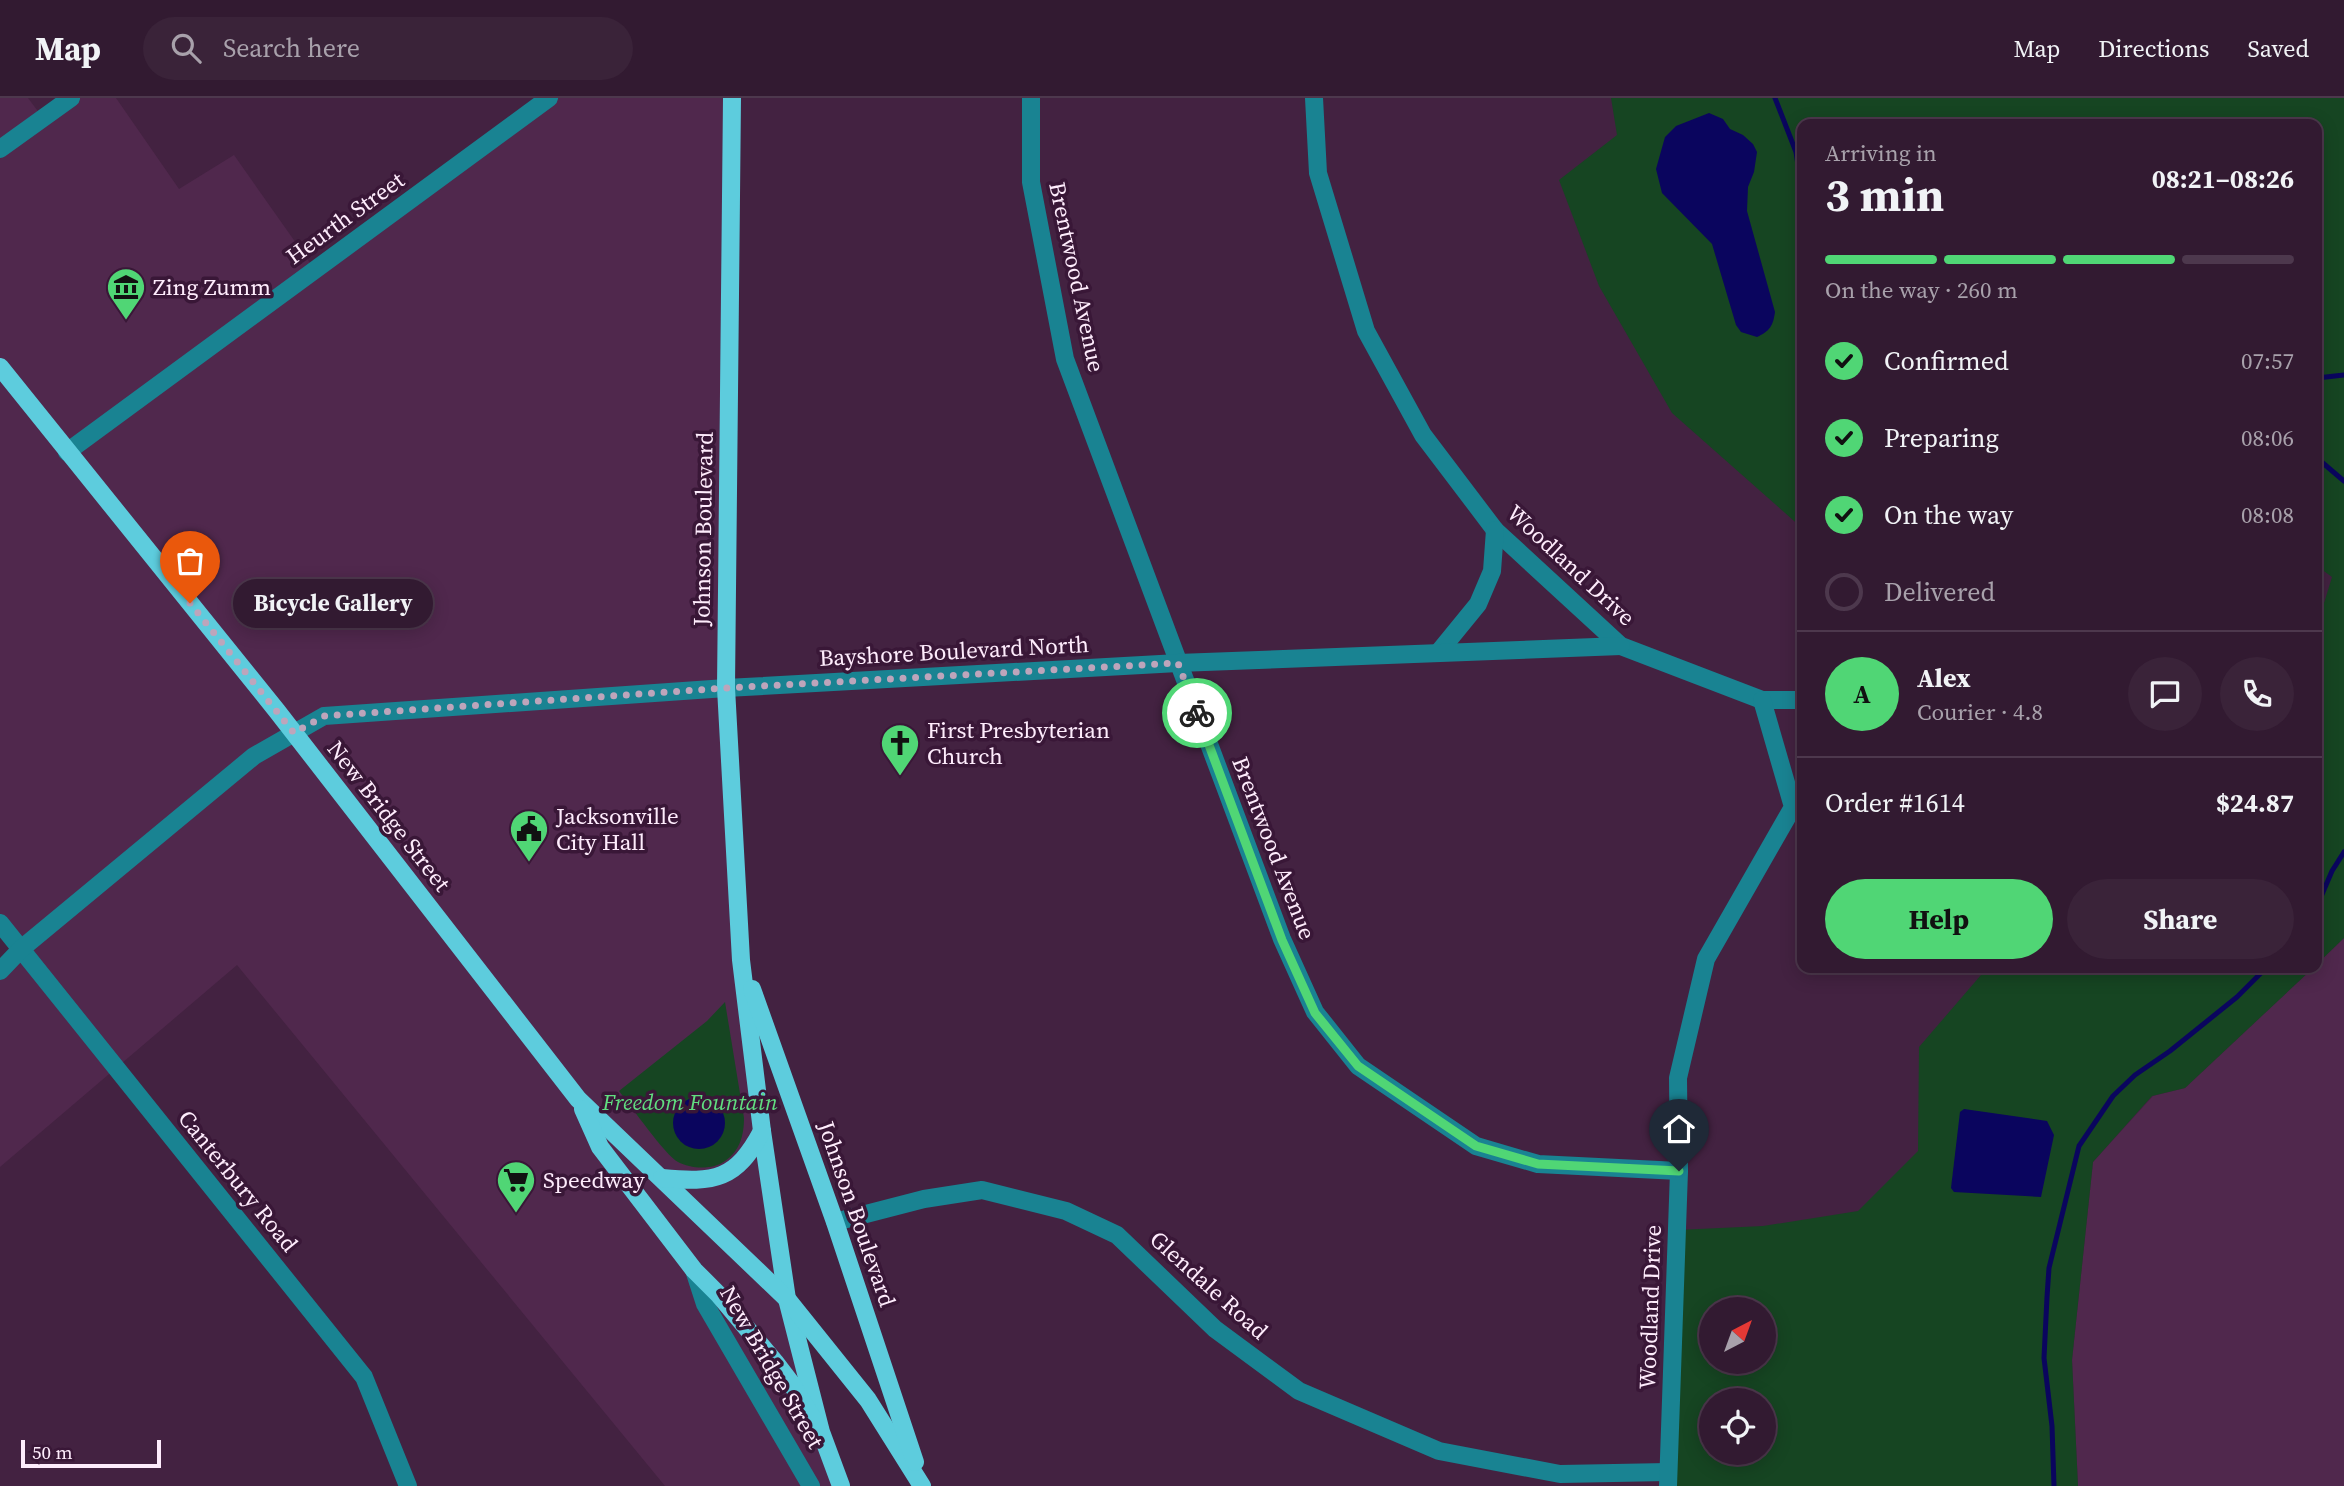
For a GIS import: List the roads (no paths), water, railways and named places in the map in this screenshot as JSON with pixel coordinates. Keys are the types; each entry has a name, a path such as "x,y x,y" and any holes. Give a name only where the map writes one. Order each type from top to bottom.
{"main road":[{"name":"Johnson Boulevard","path":"732,98 726,688 741,960 761,1131 787,1298 821,1432"},
{"name":"New Bridge Street","path":"0,367 294,733 578,1099 787,1298 868,1400 922,1486"},
{"name":"Johnson Boulevard","path":"741,960 835,1222 922,1486"},
{"name":"New Bridge Street","path":"578,1099 600,1147 694,1270 719,1295 783,1372 821,1432"},
{"path":"662,1178 687,1180 720,1175 735,1167 749,1154 761,1131"},
{"path":"821,1432 841,1486"}],"street":[{"path":"0,149 71,98"},
{"name":"Heurth Street","path":"68,452 549,98"},
{"name":"Brentwood Avenue","path":"1031,98 1031,182 1065,359 1282,940 1315,1013 1358,1066 1476,1146 1538,1164 1679,1171"},
{"name":"Woodland Drive","path":"1314,98 1318,173 1366,331 1423,435 1495,530 1621,646 1762,700 1797,802"},
{"path":"1438,653 1478,604 1492,570 1495,530"},
{"name":"Bayshore Boulevard North","path":"0,971 21,949 254,756 324,716 726,688 1178,663 1621,646"},
{"path":"1762,700 1797,700"},
{"name":"Woodland Drive","path":"1668,1479 1679,1171 1678,1078 1706,959 1797,807"},
{"name":"Canterbury Road","path":"0,923 364,1377 408,1486"},
{"name":"Glendale Road","path":"835,1222 924,1199 982,1190 1066,1211 1116,1235 1215,1329 1299,1391 1439,1451 1560,1474 1668,1479"},
{"name":"New Bridge Street","path":"694,1270 705,1304 811,1486"}],"waterway":[{"path":"1775,98 1797,159"},
{"path":"2322,377 2344,375"},
{"path":"2322,462 2344,481"},
{"path":"2322,894 2344,852"},
{"path":"2054,1486 2052,1426 2044,1358 2049,1268 2079,1146 2113,1096 2135,1075 2170,1051 2237,997 2261,973"}],"place":[{"name":"Zing Zumm","path":"126,321"},
{"name":"Bicycle Gallery","path":"190,603"},
{"name":"First Presbyterian Church","path":"900,777"},
{"name":"Jacksonville City Hall","path":"529,863"},
{"name":"Speedway","path":"516,1214"}],"park label":[{"name":"Freedom Fountain","path":"690,1102"}]}
